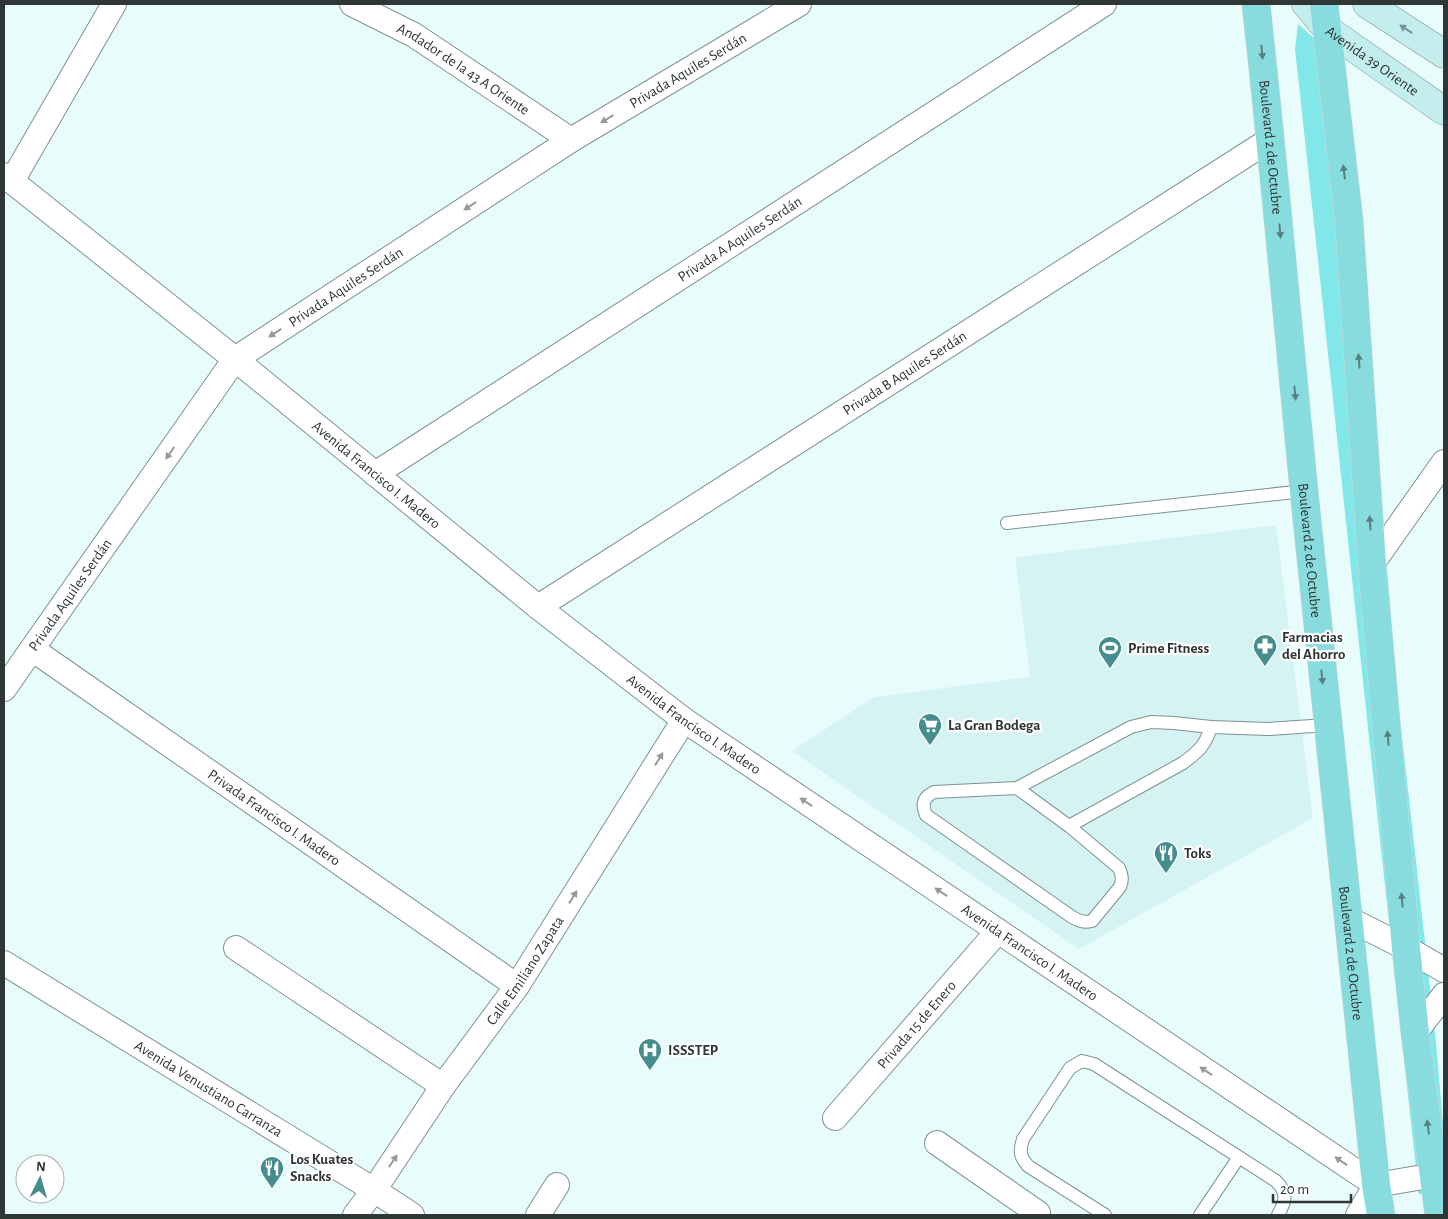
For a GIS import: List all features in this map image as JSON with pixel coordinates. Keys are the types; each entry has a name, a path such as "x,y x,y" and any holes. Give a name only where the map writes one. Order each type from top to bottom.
{"main road":[{"name":"Boulevard 2 de Octubre","path":"1256,4 1271,139 1327,725 1376,1185 1381,1215"},
{"name":"Avenida 39 Oriente","path":"1306,4 1326,16 1444,111"},
{"path":"1367,4 1444,54"},
{"path":"1326,16 1349,221 1372,564 1414,1033 1439,1215"}],"street":[{"path":"8,178 114,4"},
{"name":"Andador de la 43 A Oriente","path":"352,4 414,35 571,140"},
{"name":"Privada Aquiles Serdán","path":"4,689 235,359 571,140 799,4"},
{"name":"Privada A Aquiles Serdán","path":"375,474 1104,4"},
{"name":"Privada B Aquiles Serdán","path":"538,607 1271,139"},
{"name":"Avenida Francisco I. Madero","path":"8,178 235,359 538,607 684,720 1376,1185"},
{"path":"1372,564 1444,462"},
{"name":"Privada Francisco I. Madero","path":"32,649 516,986"},
{"name":"Calle Emiliano Zapata","path":"354,1215 374,1190 443,1086 516,986 684,720"},
{"path":"1347,918 1444,970"},
{"name":"Privada 15 de Enero","path":"835,1118 998,931"},
{"path":"236,948 443,1086"},
{"name":"Avenida Venustiano Carranza","path":"4,963 412,1215"},
{"path":"1414,1033 1444,995"},
{"path":"937,1143 1038,1212"},
{"path":"1358,1215 1376,1185 1435,1175"},
{"path":"538,1215 557,1186"}],"lane":[{"path":"1007,523 1304,491"},
{"path":"1017,788 1068,826 1119,868 1122,874 1120,887 1092,921 1088,922 1072,917 926,815 924,804 928,795 934,792 1017,788 1131,728 1151,722 1268,729 1327,725"},
{"path":"1068,826 1183,763 1206,742 1211,727"},
{"path":"1104,1215 1028,1166 1022,1159 1020,1149 1023,1139 1070,1068 1082,1061 1094,1064 1276,1180 1283,1188 1285,1197 1278,1215"},
{"path":"1200,1215 1239,1157"}],"shaded area":[{"path":"1298,24 1323,46 1436,1042 1444,1136 1444,1192 1419,1194 1295,49"},
{"path":"1276,525 1313,818 1079,949 792,751 874,697 1030,677 1015,557"}],"place":[{"name":"Farmacias del Ahorro","path":"1265,667"},
{"name":"Prime Fitness","path":"1110,669"},
{"name":"La Gran Bodega","path":"930,746"},
{"name":"Toks","path":"1166,874"},
{"name":"ISSSTEP","path":"650,1071"},
{"name":"Los Kuates Snacks","path":"272,1189"}]}
